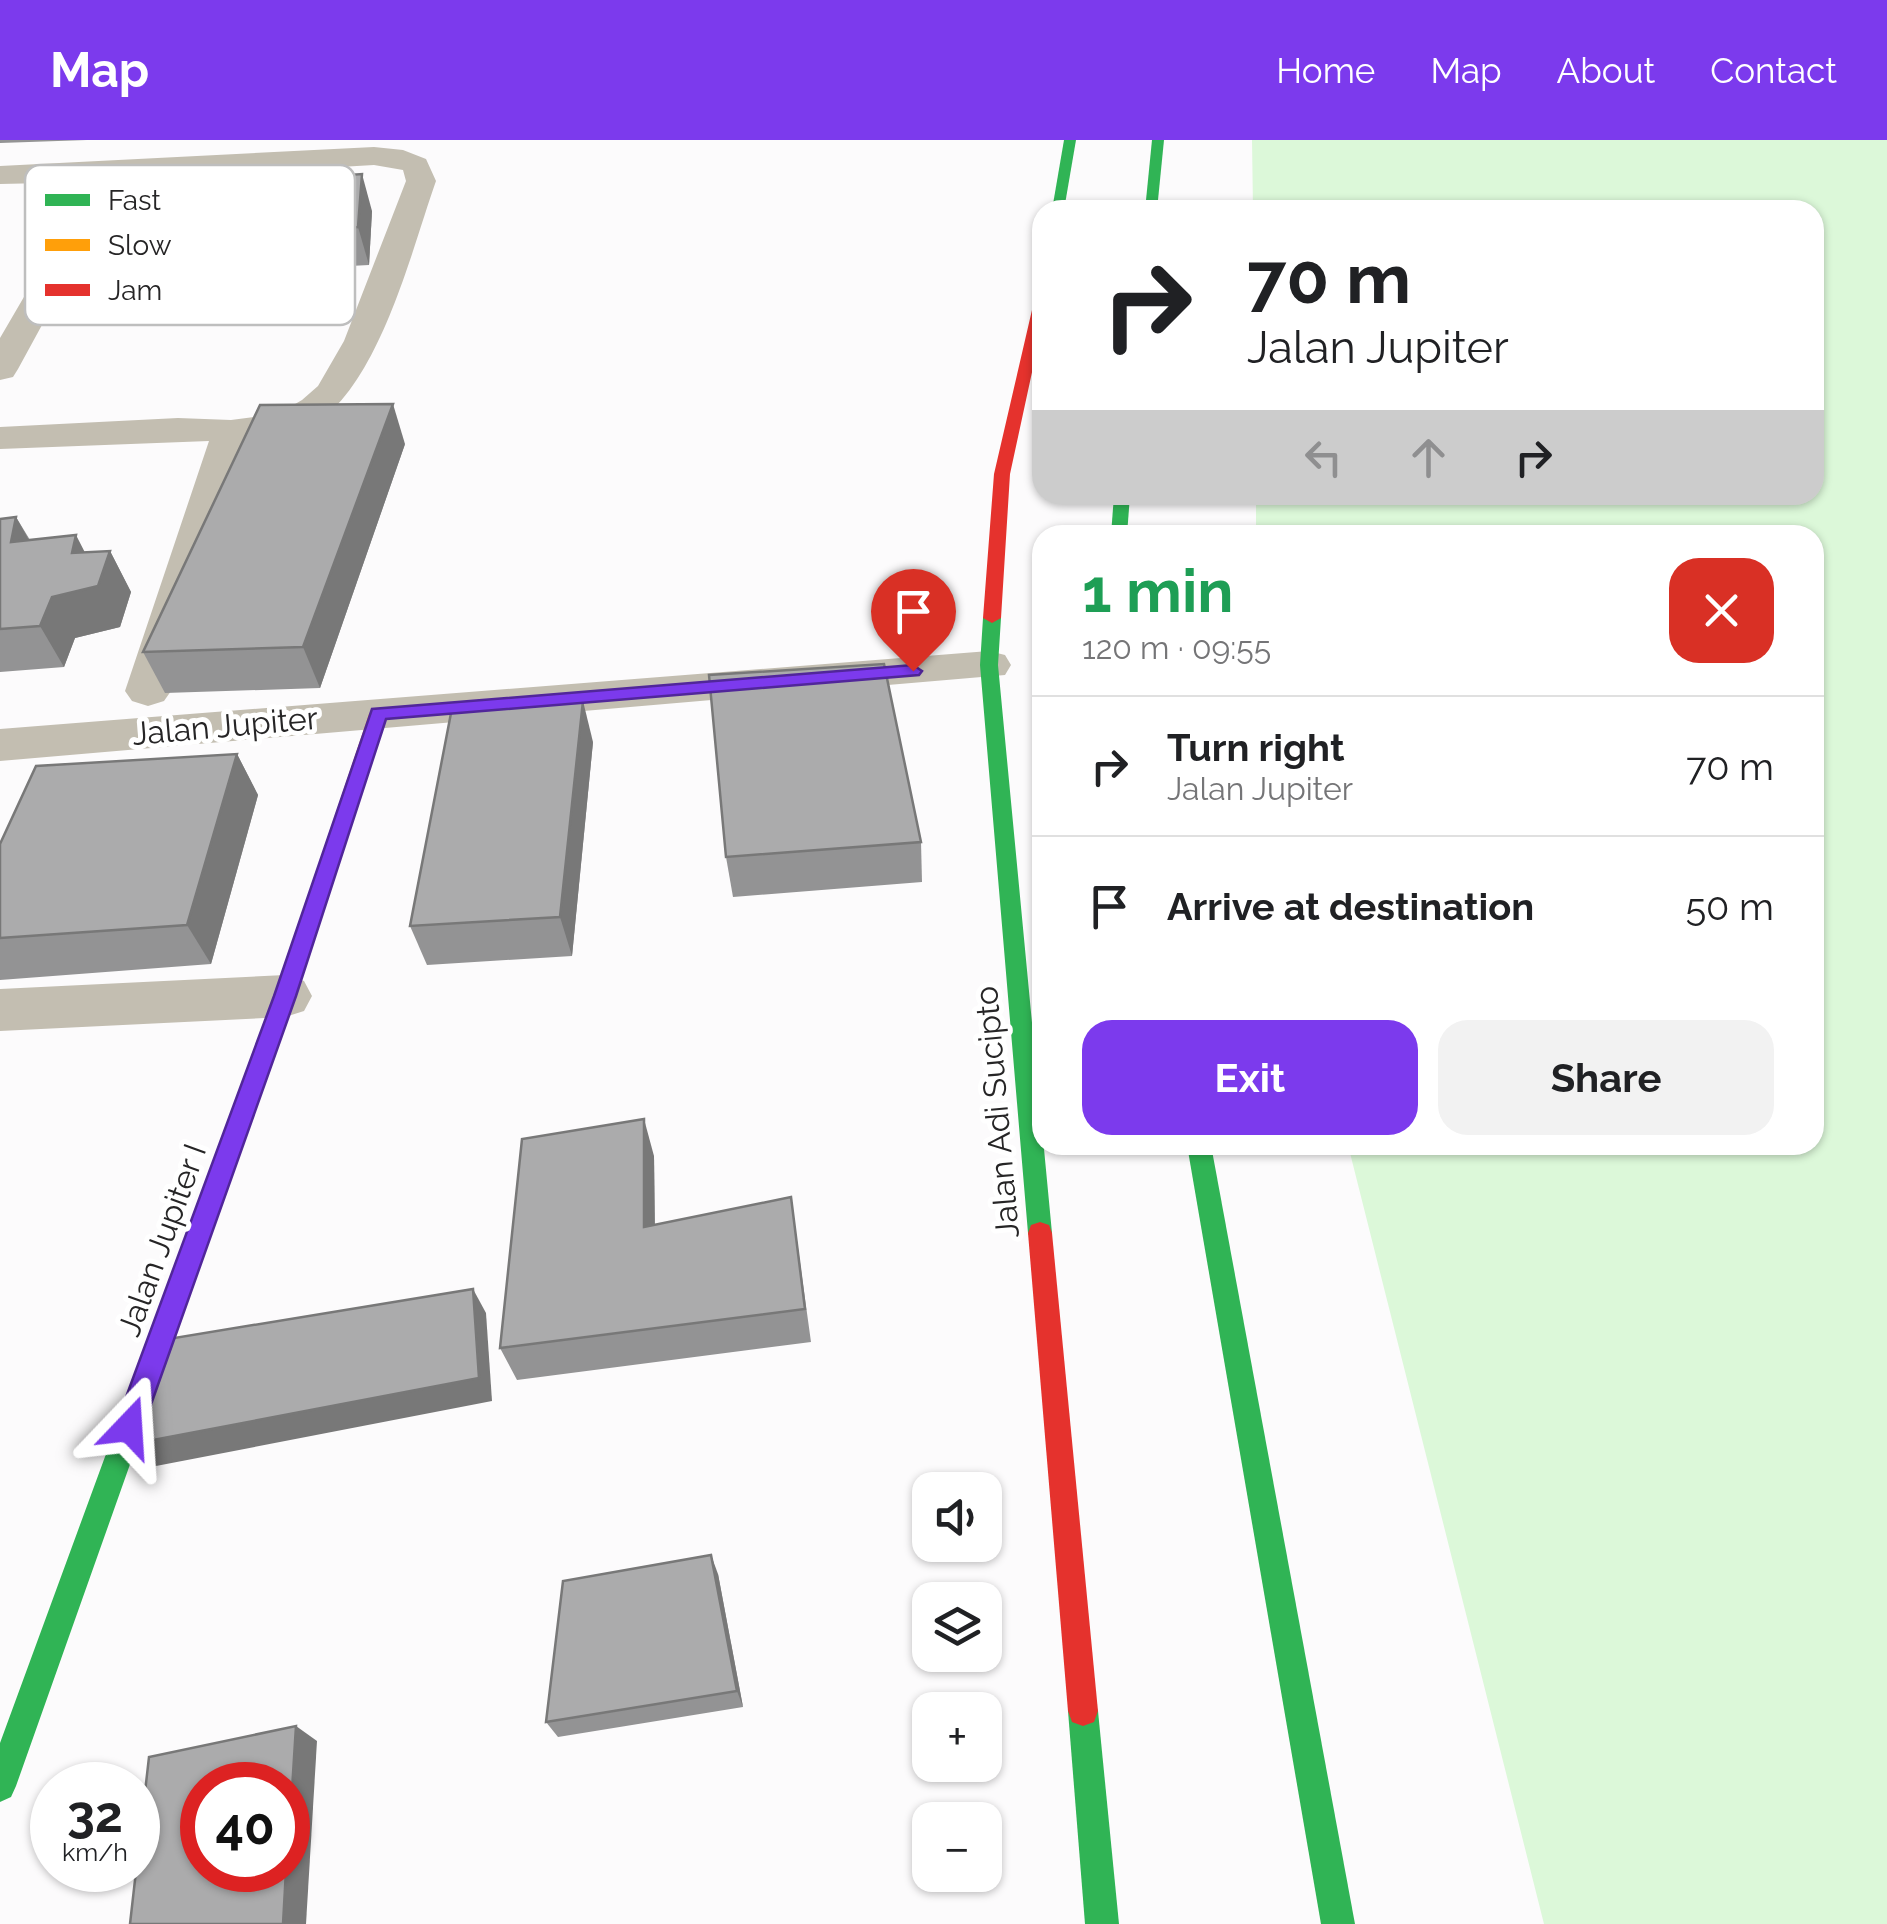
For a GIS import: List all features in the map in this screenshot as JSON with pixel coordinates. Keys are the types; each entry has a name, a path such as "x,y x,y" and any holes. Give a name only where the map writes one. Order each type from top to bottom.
{"main road":[{"path":"1060,200 1070,140"},
{"path":"1152,200 1158,140"},
{"name":"Jalan Adi Sucipto","path":"1032,341 1002,474 989,664 1032,1143"},
{"name":"Jalan Jupiter I","path":"0,1786 285,996 378,714"},
{"name":"Jalan Adi Sucipto","path":"1033,1155 1102,1924"},
{"path":"1201,1155 1338,1924"}],"street":[{"path":"0,438 178,429 231,431 286,424 333,392 361,342 421,181 416,165 403,159 374,156 172,154 135,165"},
{"path":"0,175 25,174"},
{"path":"0,369 25,325"},
{"path":"148,691 231,431"},
{"name":"Jalan Jupiter","path":"0,744 989,664"},
{"path":"0,1010 285,996"}],"green space":[{"path":"1252,140 1887,140 1887,1924 1544,1924 1351,1155 1824,1155 1824,525 1256,525 1256,505 1824,505 1824,200 1253,200"}],"building":[{"path":"355,174 362,174 355,227"},
{"path":"393,404 303,647 143,652 260,405"},
{"path":"16,517 11,542 76,535 72,553 110,551 98,586 52,597 40,626 0,629 0,519"},
{"path":"884,664 921,842 726,857 709,675"},
{"path":"583,701 560,917 410,926 452,708"},
{"path":"237,754 187,925 0,938 0,844 36,766"},
{"path":"644,1119 644,1227 791,1197 805,1309 500,1348 522,1139"},
{"path":"473,1289 479,1378 132,1444 150,1342"},
{"path":"711,1555 737,1691 546,1722 563,1581"},
{"path":"296,1726 294,1762 180,1762 180,1892 285,1892 283,1924 130,1924 134,1892 160,1892 160,1762 148,1762 149,1757"}],"traffic: fast":[{"path":"1060,200 1070,140"},
{"path":"1152,200 1158,140"},
{"path":"1120,525 1121,505"},
{"path":"992,618 989,665 1032,1144"},
{"path":"0,1786 285,996 333,851"},
{"path":"1033,1155 1040,1233"},
{"path":"1201,1155 1338,1924"},
{"path":"1083,1711 1102,1924"}],"traffic: slow":[{"path":"333,851 378,714"}],"traffic: jam":[{"path":"992,618 1002,474 1032,341"},
{"path":"1040,1233 1083,1711"}],"route":[{"path":"129,1427 285,996 378,714 913,671"}]}
